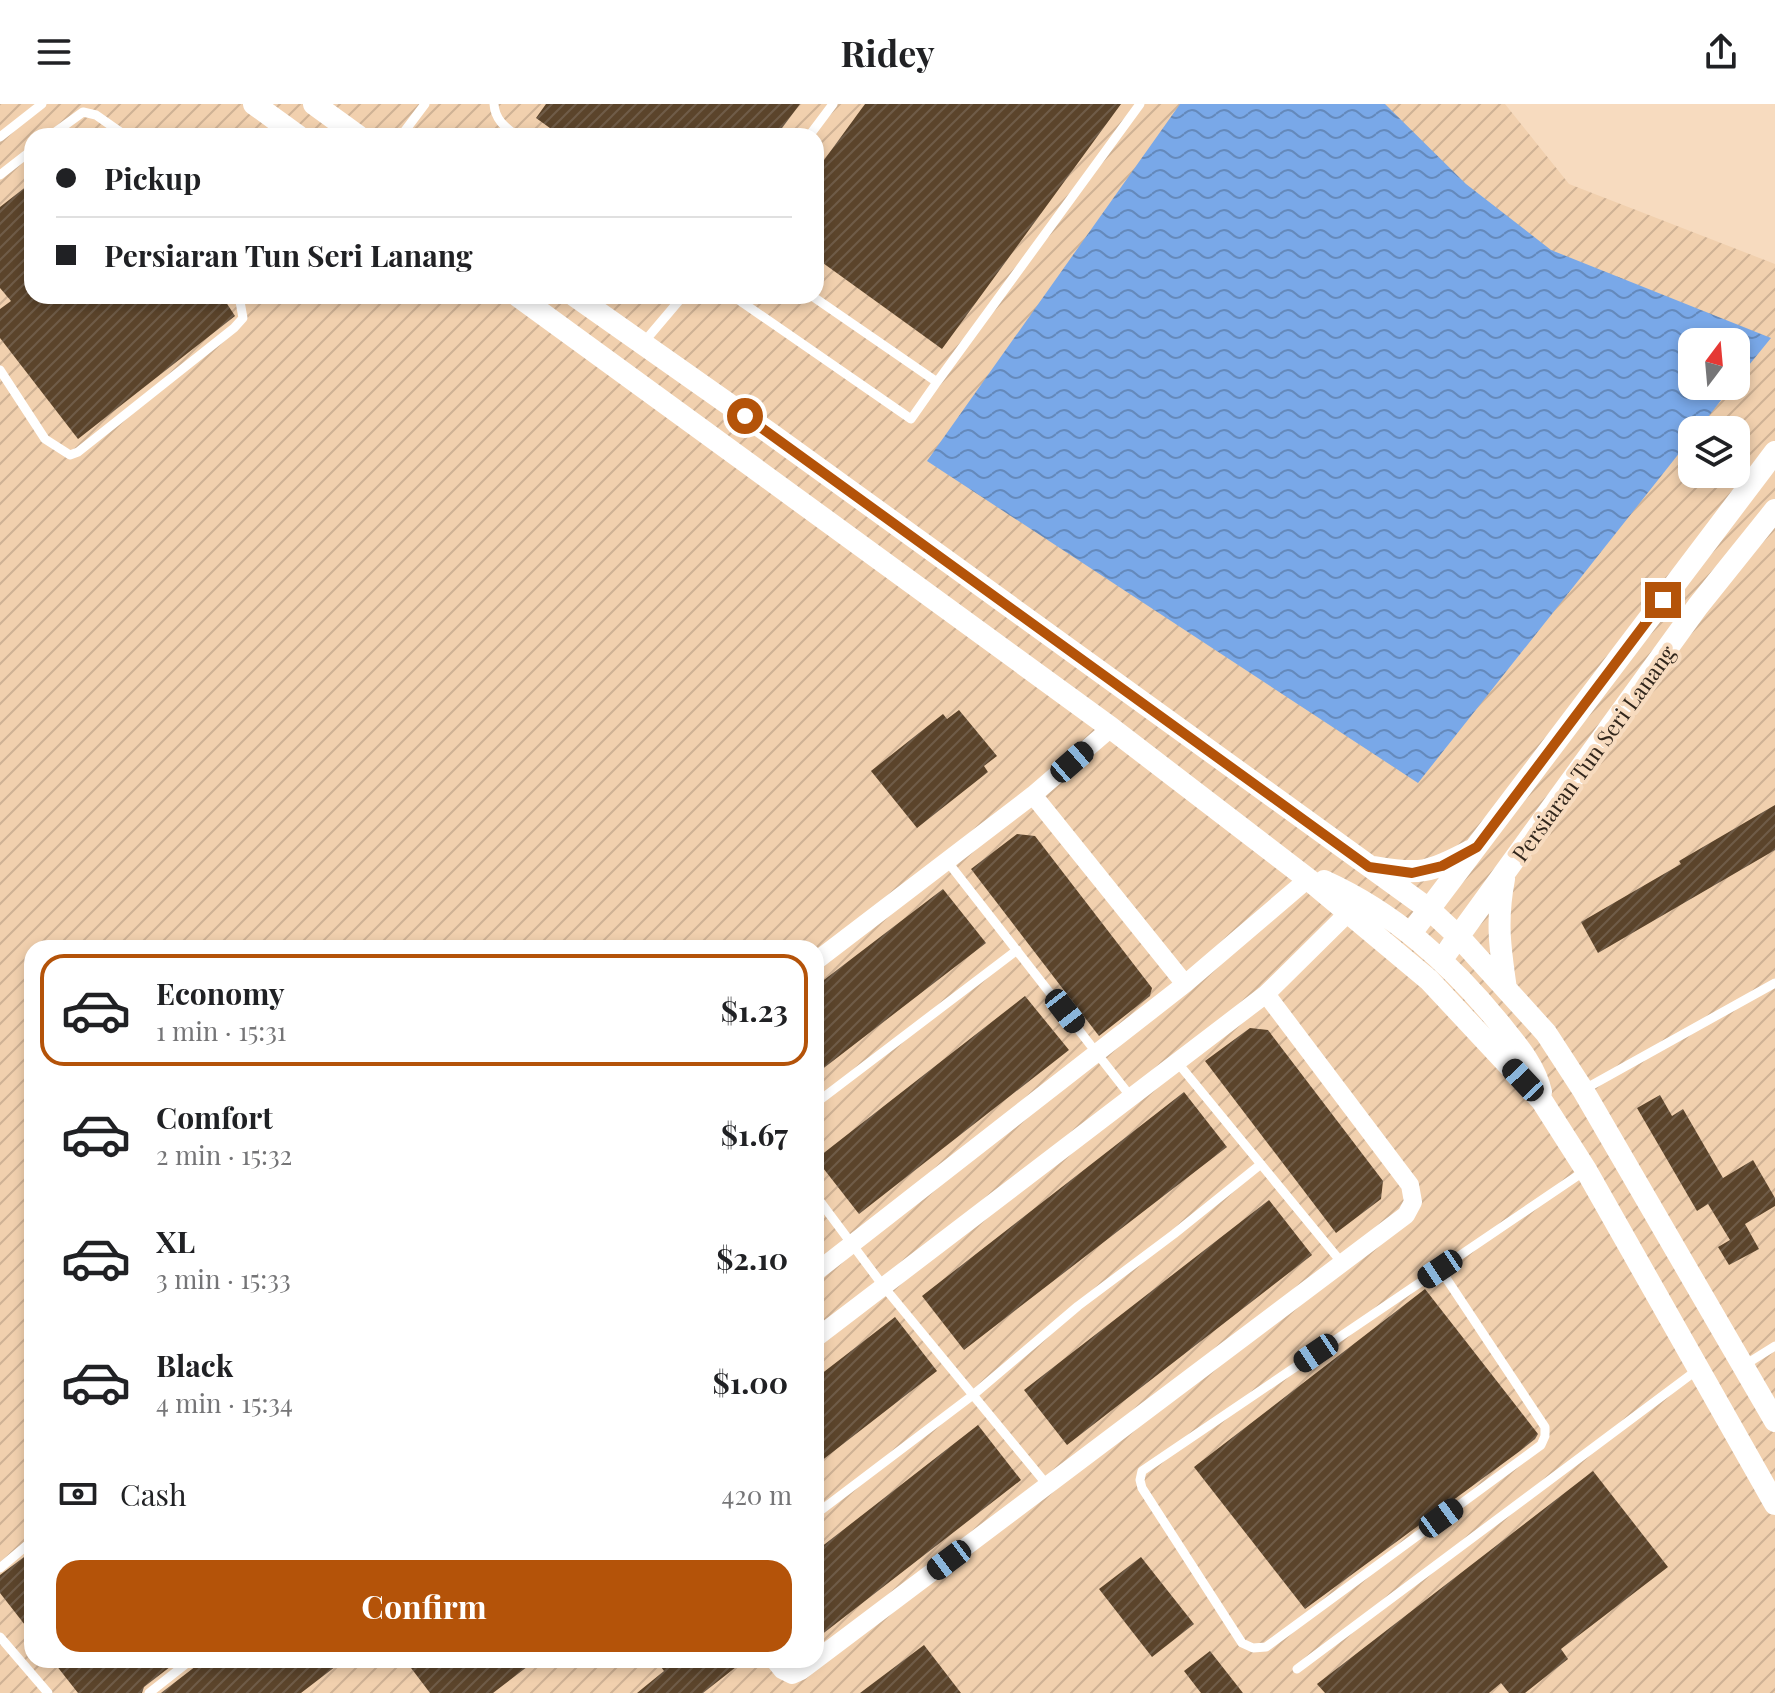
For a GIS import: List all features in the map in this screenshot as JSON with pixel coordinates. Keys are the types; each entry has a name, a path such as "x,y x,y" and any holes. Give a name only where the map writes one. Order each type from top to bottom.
{"street":[{"path":"254,104 280,128"},
{"path":"314,104 347,128"},
{"path":"529,304 1111,728 1349,912 1429,980 1542,1101 1586,1170 1775,1504"},
{"path":"586,304 771,434 1430,910 1459,937 1546,1033 1583,1090 1775,1421"},
{"path":"749,464 771,434"},
{"name":"Persiaran Tun Seri Lanang","path":"1411,933 1775,452"},
{"name":"Persiaran Tun Seri Lanang","path":"1442,959 1698,606 1775,510"},
{"path":"824,955 1033,795 1111,728"},
{"path":"1033,795 1185,984"},
{"path":"1369,867 1412,873 1442,866 1477,847"},
{"path":"1301,874 1345,890 1411,933 1442,959 1525,1054 1539,1083 1542,1101"},
{"path":"824,1266 1185,984 1301,874"},
{"path":"1505,874 1498,911 1506,989"},
{"path":"824,1332 1266,994 1349,912"},
{"path":"824,1654 1406,1215 1413,1202 1410,1185 1266,994"},
{"path":"780,1668 792,1675 805,1668"}],"lane":[{"path":"0,137 42,104"},
{"path":"407,128 425,104"},
{"path":"494,104 495,113 506,128"},
{"path":"815,128 833,104"},
{"path":"745,304 911,419 1140,104"},
{"path":"61,128 83,112 96,115 115,128"},
{"path":"0,175 24,156"},
{"path":"0,370 45,439 70,455 78,452 234,328 243,318 240,304"},
{"path":"641,345 676,304"},
{"path":"824,304 937,382"},
{"path":"947,861 1131,1097"},
{"path":"824,1097 1017,950"},
{"path":"1583,1090 1775,983"},
{"path":"1177,1062 1342,1263"},
{"path":"824,1508 973,1395 1078,1306 1261,1164"},
{"path":"1440,1269 1545,1427 1541,1445 1266,1647 1253,1648 1242,1643 1142,1488 1142,1471 1586,1170"},
{"path":"824,1207 884,1287 1048,1486"},
{"path":"1743,1366 1775,1346"},
{"path":"1297,1669 1697,1370"},
{"path":"0,1568 24,1548"},
{"path":"0,1637 24,1665"},
{"path":"27,1668 48,1693"},
{"path":"149,1693 181,1668"}],"shaded area":[{"path":"0,104 1505,104 1569,184 1775,264 1775,1693 0,1693"}],"water":[{"path":"1180,104 1385,104 1466,184 1551,250 1746,328 1678,328 1678,400 1721,400 1709,416 1678,416 1678,455 1418,783 927,461"},
{"path":"1750,330 1771,338 1750,364"}],"building":[{"path":"546,104 800,104 782,128 550,128 536,118"},
{"path":"865,104 1121,104 942,349 824,264 824,160"},
{"path":"24,188 24,304 227,304 235,316 78,439 0,338 0,309 11,301 0,288 0,207"},
{"path":"959,710 997,756 984,766 988,772 917,828 871,771 943,714 947,719"},
{"path":"1775,805 1775,850 1598,953 1581,922"},
{"path":"1017,834 1035,836 1152,988 1150,996 1099,1036 971,869"},
{"path":"943,889 986,943 824,1068 824,980"},
{"path":"1025,996 1069,1050 859,1214 824,1169 824,1153"},
{"path":"1250,1028 1268,1030 1383,1181 1381,1199 1336,1233 1205,1061"},
{"path":"1184,1092 1227,1147 964,1350 922,1296"},
{"path":"1660,1095 1672,1116 1683,1109 1723,1178 1753,1160 1775,1198 1775,1206 1745,1224 1759,1249 1729,1265 1718,1247 1730,1240 1708,1204 1697,1211 1637,1108"},
{"path":"1269,1200 1312,1255 1067,1445 1024,1390"},
{"path":"1425,1289 1538,1434 1520,1451 1305,1609 1194,1467"},
{"path":"895,1317 937,1371 824,1459 824,1372"},
{"path":"978,1425 1021,1480 824,1633 824,1545"},
{"path":"1593,1471 1668,1567 1561,1649 1568,1659 1525,1693 1509,1693 1501,1683 1489,1693 1325,1693 1317,1684"},
{"path":"24,1557 24,1624 0,1593 0,1575"},
{"path":"1141,1557 1194,1624 1152,1657 1099,1589"},
{"path":"924,1645 961,1693 860,1693"},
{"path":"1210,1651 1243,1693 1201,1693 1184,1671"},
{"path":"58,1668 169,1668 144,1687 142,1693 78,1693"},
{"path":"193,1668 334,1668 301,1693 161,1693"},
{"path":"411,1668 526,1668 493,1693 430,1693"},
{"path":"662,1668 735,1668 703,1693 637,1693 664,1671"}],"route":[{"path":"745,416 1369,867 1412,873 1442,866 1477,847 1663,600"}]}
